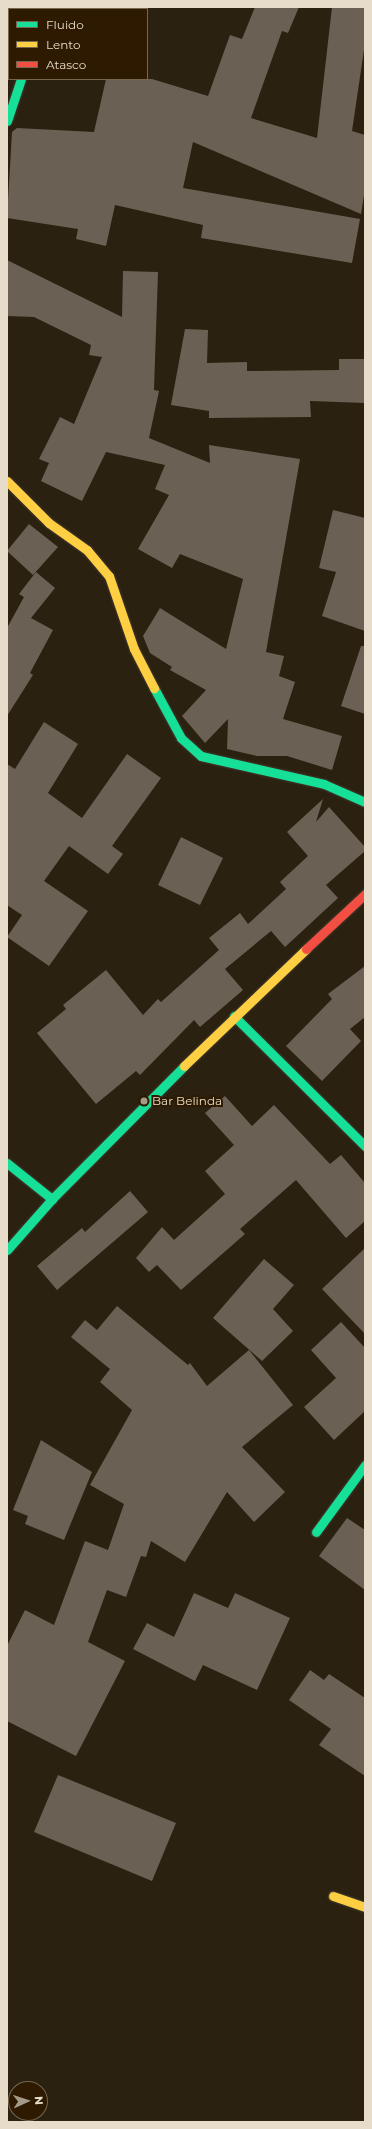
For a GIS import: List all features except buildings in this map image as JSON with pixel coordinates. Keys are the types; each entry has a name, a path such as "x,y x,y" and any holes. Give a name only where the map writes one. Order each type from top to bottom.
{"street":[{"path":"7,121 21,80"},
{"path":"7,481 49,523 87,550 109,576 134,649 170,721 181,738 201,756 324,784 365,802"},
{"path":"7,1250 52,1199 234,1016 365,894"},
{"path":"234,1016 365,1146"},
{"path":"7,1162 52,1199"},
{"path":"316,1532 365,1465"},
{"path":"333,1896 365,1907"}],"traffic: fast":[{"path":"7,121 21,80"},
{"path":"154,688 181,738 201,756 324,784 365,802"},
{"path":"234,1016 365,1146"},
{"path":"7,1250 52,1199 184,1066"},
{"path":"7,1163 52,1199"},
{"path":"316,1532 365,1465"}],"traffic: slow":[{"path":"7,481 49,523 87,550 109,576 134,649 154,688"},
{"path":"184,1066 306,949"},
{"path":"333,1896 365,1907"}],"traffic: jam":[{"path":"306,949 365,894"}],"place":[{"name":"Bar Belinda","path":"144,1101"}]}
